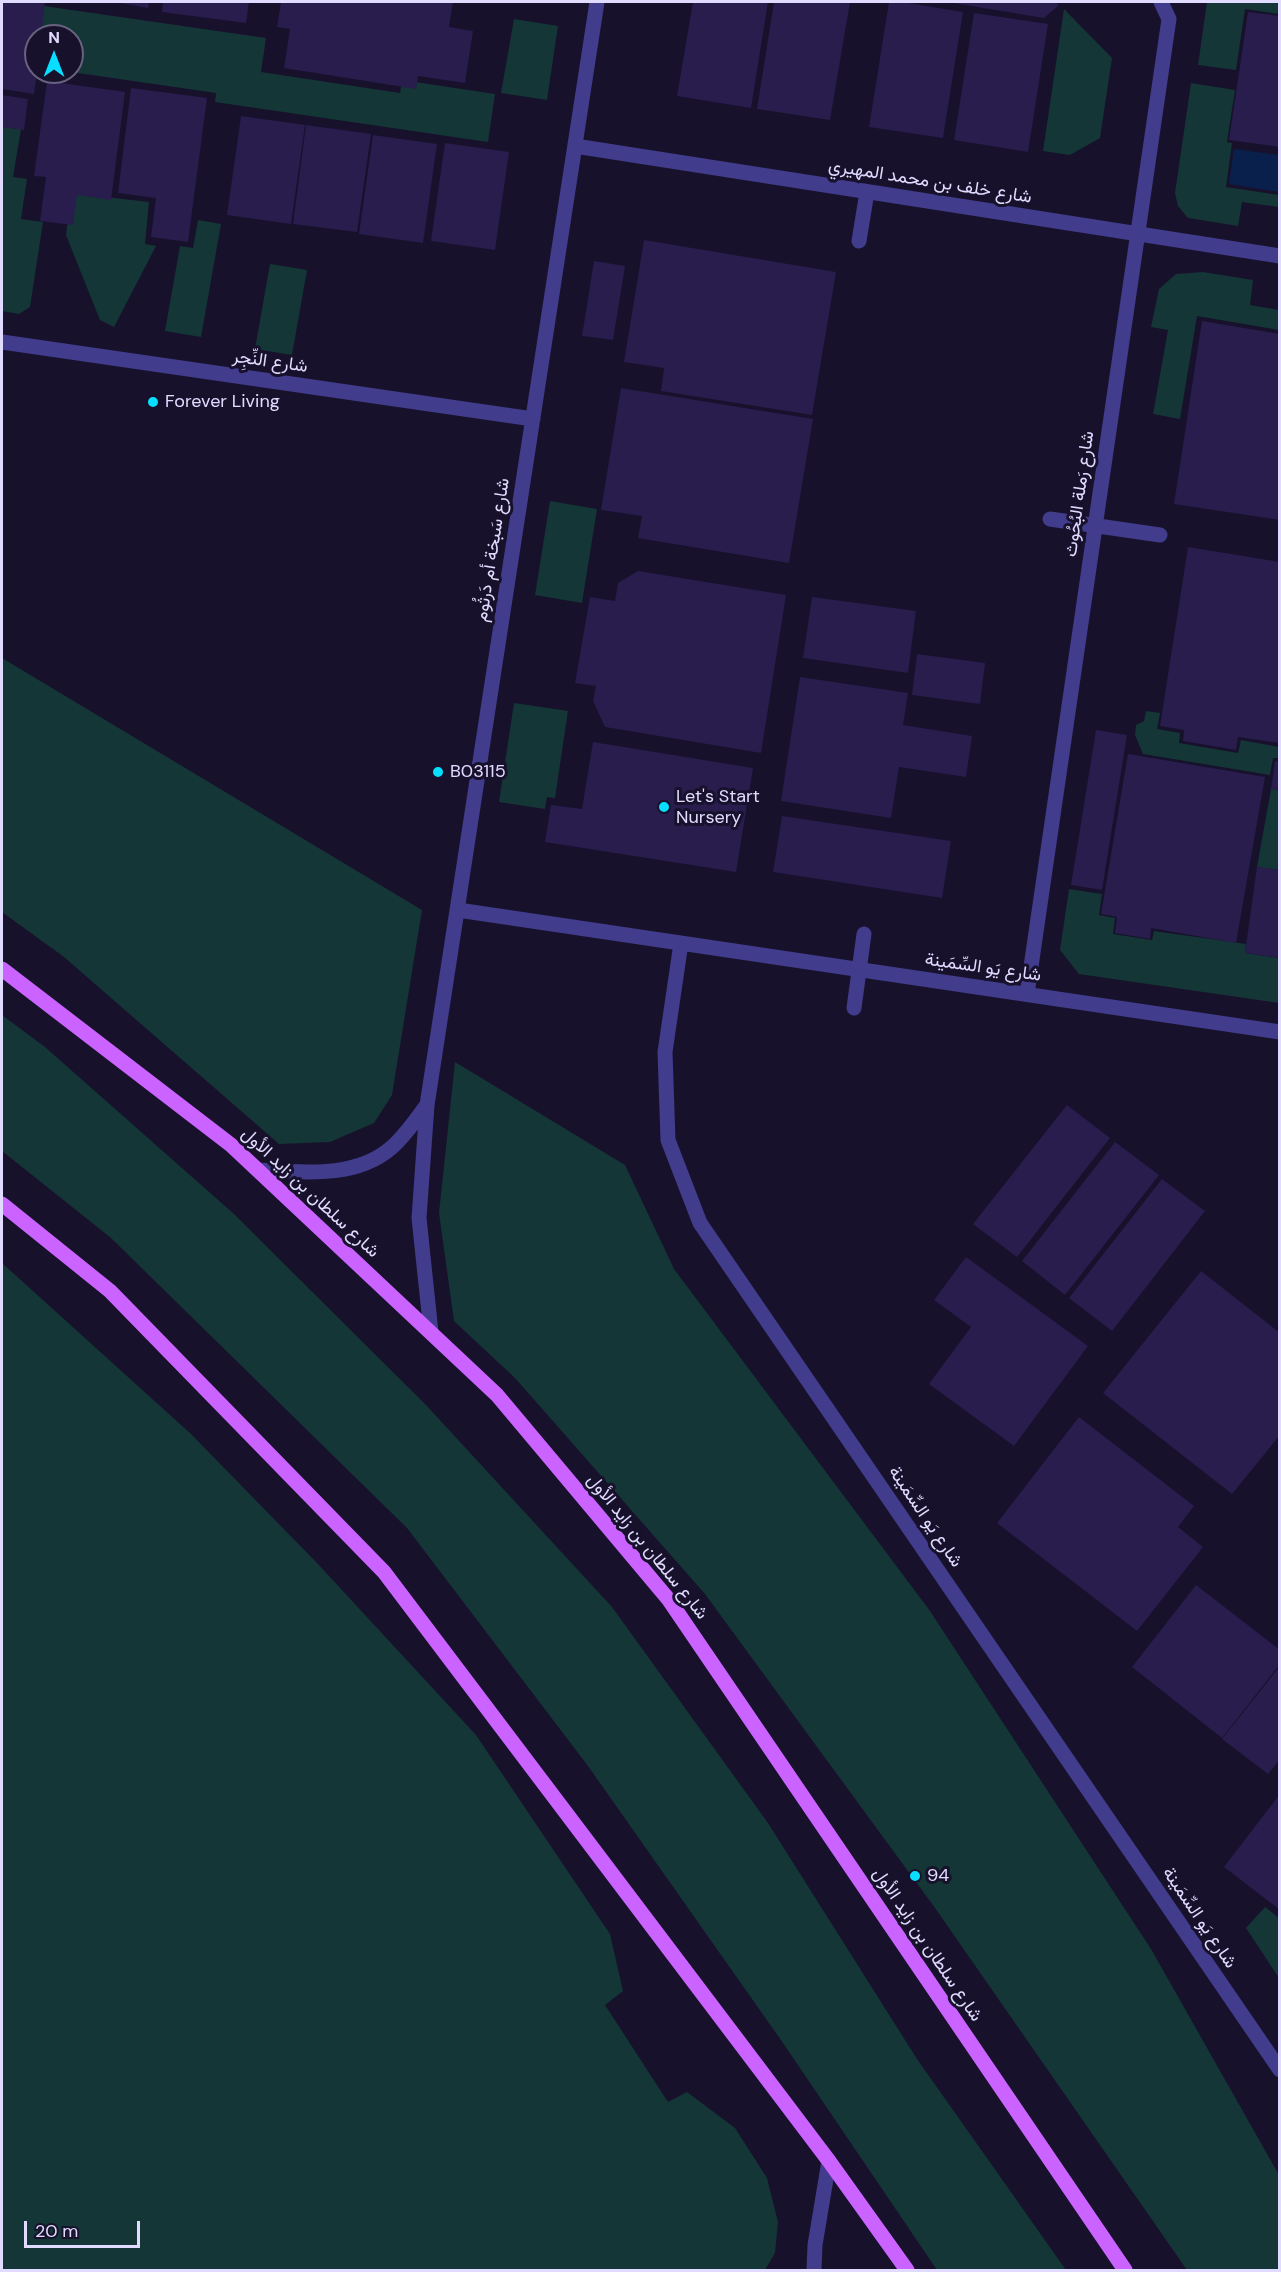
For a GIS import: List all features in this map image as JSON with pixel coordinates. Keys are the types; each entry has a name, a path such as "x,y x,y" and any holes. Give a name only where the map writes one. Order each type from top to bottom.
{"main road":[{"name":"شارع سلطان بن زايد الأول","path":"2,969 231,1145 497,1395 669,1600 1125,2271"},
{"path":"2,1204 110,1291 384,1572 829,2161 907,2271"}],"street":[{"name":"شارع سَبخة أم دَرثُوم","path":"430,1332 419,1218 427,1105 597,2"},
{"name":"شارع رَملة البُحُوث","path":"1027,994 1169,19 1161,2"},
{"name":"شارع خلف بن محمد المهيري","path":"575,146 1280,256"},
{"path":"859,242 867,192"},
{"name":"شارع النِّجِر","path":"2,342 532,419"},
{"path":"1050,519 1160,535"},
{"name":"شارع يَو السِّمَينة","path":"458,910 1279,1033"},
{"path":"854,1008 864,934"},
{"name":"شارع يَو السِّمَينة","path":"681,943 665,1052 668,1140 700,1223 1280,2070"},
{"path":"258,1170 312,1172 364,1165 392,1147 427,1105"},
{"path":"814,2271 815,2245 829,2161"}],"green space":[{"path":"1207,2 1279,2 1279,14 1245,9 1236,70 1198,65"},
{"path":"44,6 266,38 261,72 400,93 402,80 495,94 488,142 215,102 216,93 84,74 84,24 42,24"},
{"path":"1064,9 1112,58 1100,138 1070,155 1043,151"},
{"path":"514,19 558,26 547,100 501,93"},
{"path":"1191,83 1235,90 1227,142 1232,143 1226,187 1279,195 1279,207 1242,202 1238,226 1188,218 1178,206 1175,193"},
{"path":"2,127 21,129 13,177 27,179 21,219 43,222 30,307 19,314 2,311"},
{"path":"71,193 149,202 145,244 156,246 114,327 100,320 66,235"},
{"path":"198,220 221,224 201,337 165,331 180,246 193,248"},
{"path":"270,264 307,270 292,355 255,349"},
{"path":"1203,272 1253,280 1250,305 1279,310 1279,330 1197,316 1180,419 1153,414 1168,330 1151,327 1159,289 1176,274"},
{"path":"550,501 597,509 582,603 535,595"},
{"path":"2,658 422,910 392,1095 374,1123 330,1142 279,1144 64,957 2,912"},
{"path":"514,703 568,711 555,798 547,797 545,809 499,802"},
{"path":"1146,711 1160,713 1157,729 1180,733 1179,743 1238,753 1241,740 1279,747 1279,758 1273,758 1270,775 1143,754 1135,735 1136,725 1144,721"},
{"path":"1271,789 1279,790 1279,870 1257,867"},
{"path":"1069,889 1102,894 1099,915 1115,918 1113,934 1152,940 1154,931 1246,944 1245,953 1279,958 1279,1003 1079,974 1060,950"},
{"path":"2,1015 45,1047 234,1214 426,1405 612,1607 768,1823 917,2059 1066,2270 937,2270 783,2043 588,1766 407,1528 111,1238 2,1151"},
{"path":"455,1062 625,1165 674,1269 930,1611 1151,1949 1279,2175 1279,2270 1187,2270 935,1908 705,1594 515,1378 454,1321 439,1213"},
{"path":"2,1263 191,1434 317,1563 476,1735 610,1934 623,1991 605,2005 668,2102 687,2092 735,2128 767,2178 778,2222 775,2253 765,2270 2,2270"},
{"path":"1265,1907 1279,1918 1279,1978 1246,1928"}],"water":[{"path":"1234,149 1279,155 1279,192 1229,184"}],"building":[{"path":"2,2 45,2 42,24 24,24 24,84 35,84 34,94 2,89"},
{"path":"115,2 149,2 148,8"},
{"path":"163,2 249,2 246,23 162,12"},
{"path":"281,2 453,2 449,27 473,31 465,83 418,76 416,89 284,68 290,29 277,27"},
{"path":"693,2 768,2 751,108 677,96"},
{"path":"774,2 850,2 830,120 757,109"},
{"path":"889,2 963,12 943,138 869,127"},
{"path":"947,2 1055,2 1059,5 1044,18"},
{"path":"1248,12 1280,16 1280,147 1229,140"},
{"path":"974,13 1048,24 1028,152 954,140"},
{"path":"47,84 68,84 125,92 111,200 77,195 73,225 40,221 46,177 34,176"},
{"path":"131,88 207,98 188,242 151,237 156,198 118,193"},
{"path":"2,95 28,99 24,130 2,127"},
{"path":"241,116 305,125 291,224 227,215"},
{"path":"306,125 371,134 357,232 293,224"},
{"path":"373,135 437,144 423,243 359,234"},
{"path":"445,143 509,152 495,250 431,241"},
{"path":"644,240 836,272 812,415 661,391 664,368 624,362"},
{"path":"594,261 625,266 613,340 582,336"},
{"path":"1202,321 1280,334 1280,520 1174,504"},
{"path":"621,388 813,419 789,563 638,538 642,516 601,510"},
{"path":"1188,547 1280,562 1280,743 1238,737 1236,750 1183,741 1184,730 1160,726"},
{"path":"638,571 786,595 761,753 605,727 593,701 596,686 575,683 590,597 615,601 618,583"},
{"path":"812,597 916,611 908,673 803,658"},
{"path":"917,654 985,663 980,704 912,695"},
{"path":"800,677 908,693 903,725 972,736 966,777 899,767 891,818 781,801"},
{"path":"1096,730 1127,735 1102,890 1071,885"},
{"name":"Let's Start Nursery","path":"593,742 753,768 736,872 545,842 551,805 582,809"},
{"path":"1128,754 1265,777 1236,943 1151,928 1150,939 1115,933 1117,917 1101,914"},
{"path":"1275,761 1280,762 1280,790 1271,789"},
{"path":"782,816 951,841 942,898 773,872"},
{"path":"1257,867 1280,870 1280,958 1245,953"},
{"path":"1067,1105 1110,1138 1017,1257 973,1224"},
{"path":"1115,1142 1159,1175 1065,1295 1022,1261"},
{"path":"1162,1179 1205,1211 1112,1331 1069,1298"},
{"path":"966,1257 1088,1346 1014,1446 929,1384 971,1327 934,1300"},
{"path":"1201,1271 1280,1333 1280,1435 1232,1494 1103,1393"},
{"path":"1079,1417 1194,1506 1178,1527 1203,1547 1137,1631 997,1523"},
{"path":"1196,1585 1280,1650 1280,1664 1222,1738 1132,1667"},
{"path":"1280,1666 1280,1759 1268,1774 1222,1739"},
{"path":"1280,1794 1280,1910 1224,1867"}],"place":[{"name":"Forever Living","path":"153,402"},
{"name":"B03115","path":"438,772"},
{"name":"Let's Start Nursery","path":"664,807"},
{"name":"94","path":"915,1876"}]}
